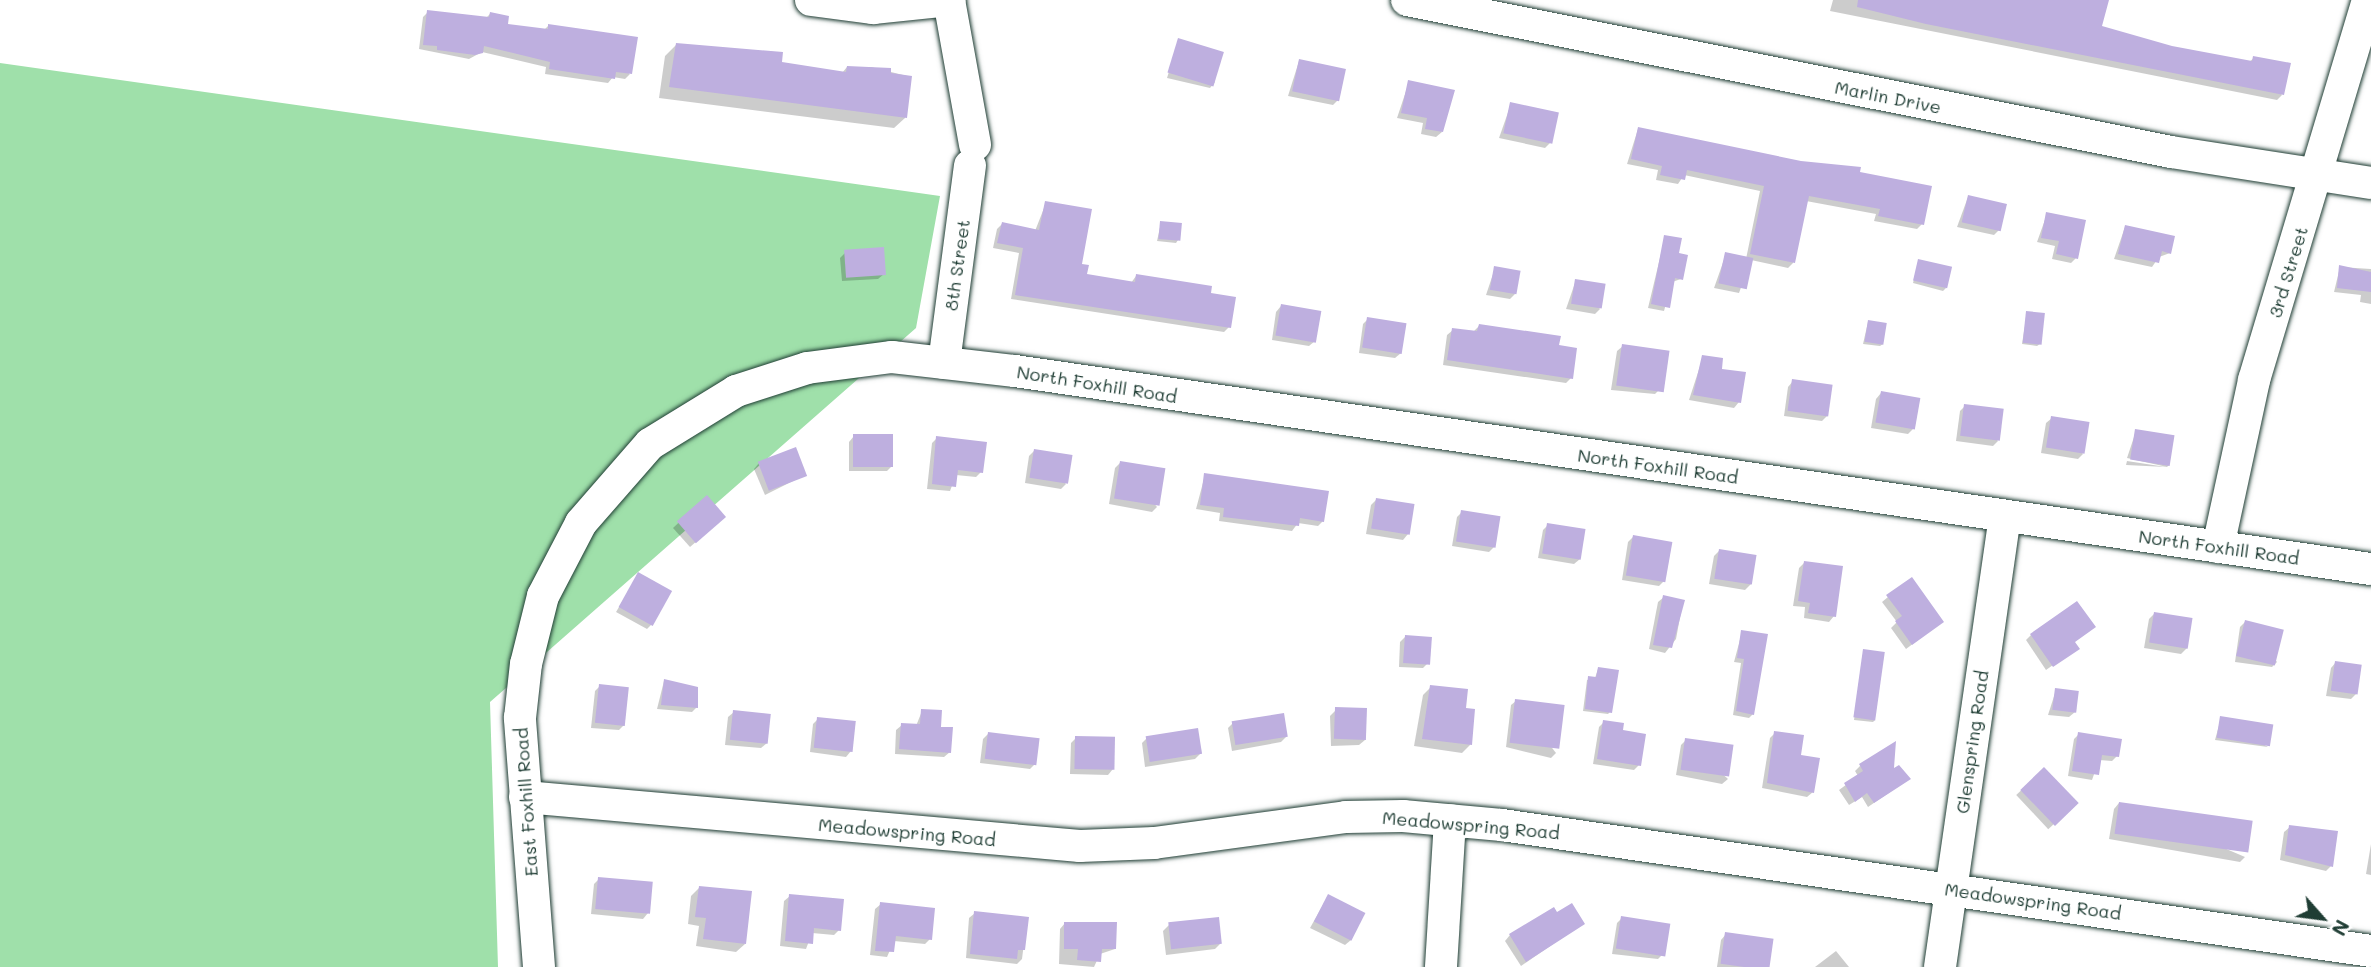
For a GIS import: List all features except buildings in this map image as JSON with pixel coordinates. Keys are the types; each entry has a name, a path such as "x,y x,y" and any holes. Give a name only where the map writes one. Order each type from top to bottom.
{"street":[{"path":"828,1 873,8 949,0"},
{"name":"8th Street","path":"944,363 973,155 949,0"},
{"name":"Marlin Drive","path":"1407,0 1881,97 2171,152 2371,183"},
{"name":"3rd Street","path":"2218,547 2254,380 2318,174 2368,0"},
{"name":"East Foxhill Road","path":"539,967 520,718 526,664 543,596 581,523 617,477 650,444 736,391 845,361 892,357 944,363"},
{"name":"North Foxhill Road","path":"944,363 2371,569"},
{"name":"Glenspring Road","path":"1940,967 2005,517"},
{"name":"Meadowspring Road","path":"524,797 1080,846 1154,843 1346,817 1450,820 1950,889 2311,955 2371,951"},
{"path":"1441,967 1450,820"}],"green space":[{"path":"0,63 940,196 916,328 490,702 498,967 0,967"}]}
